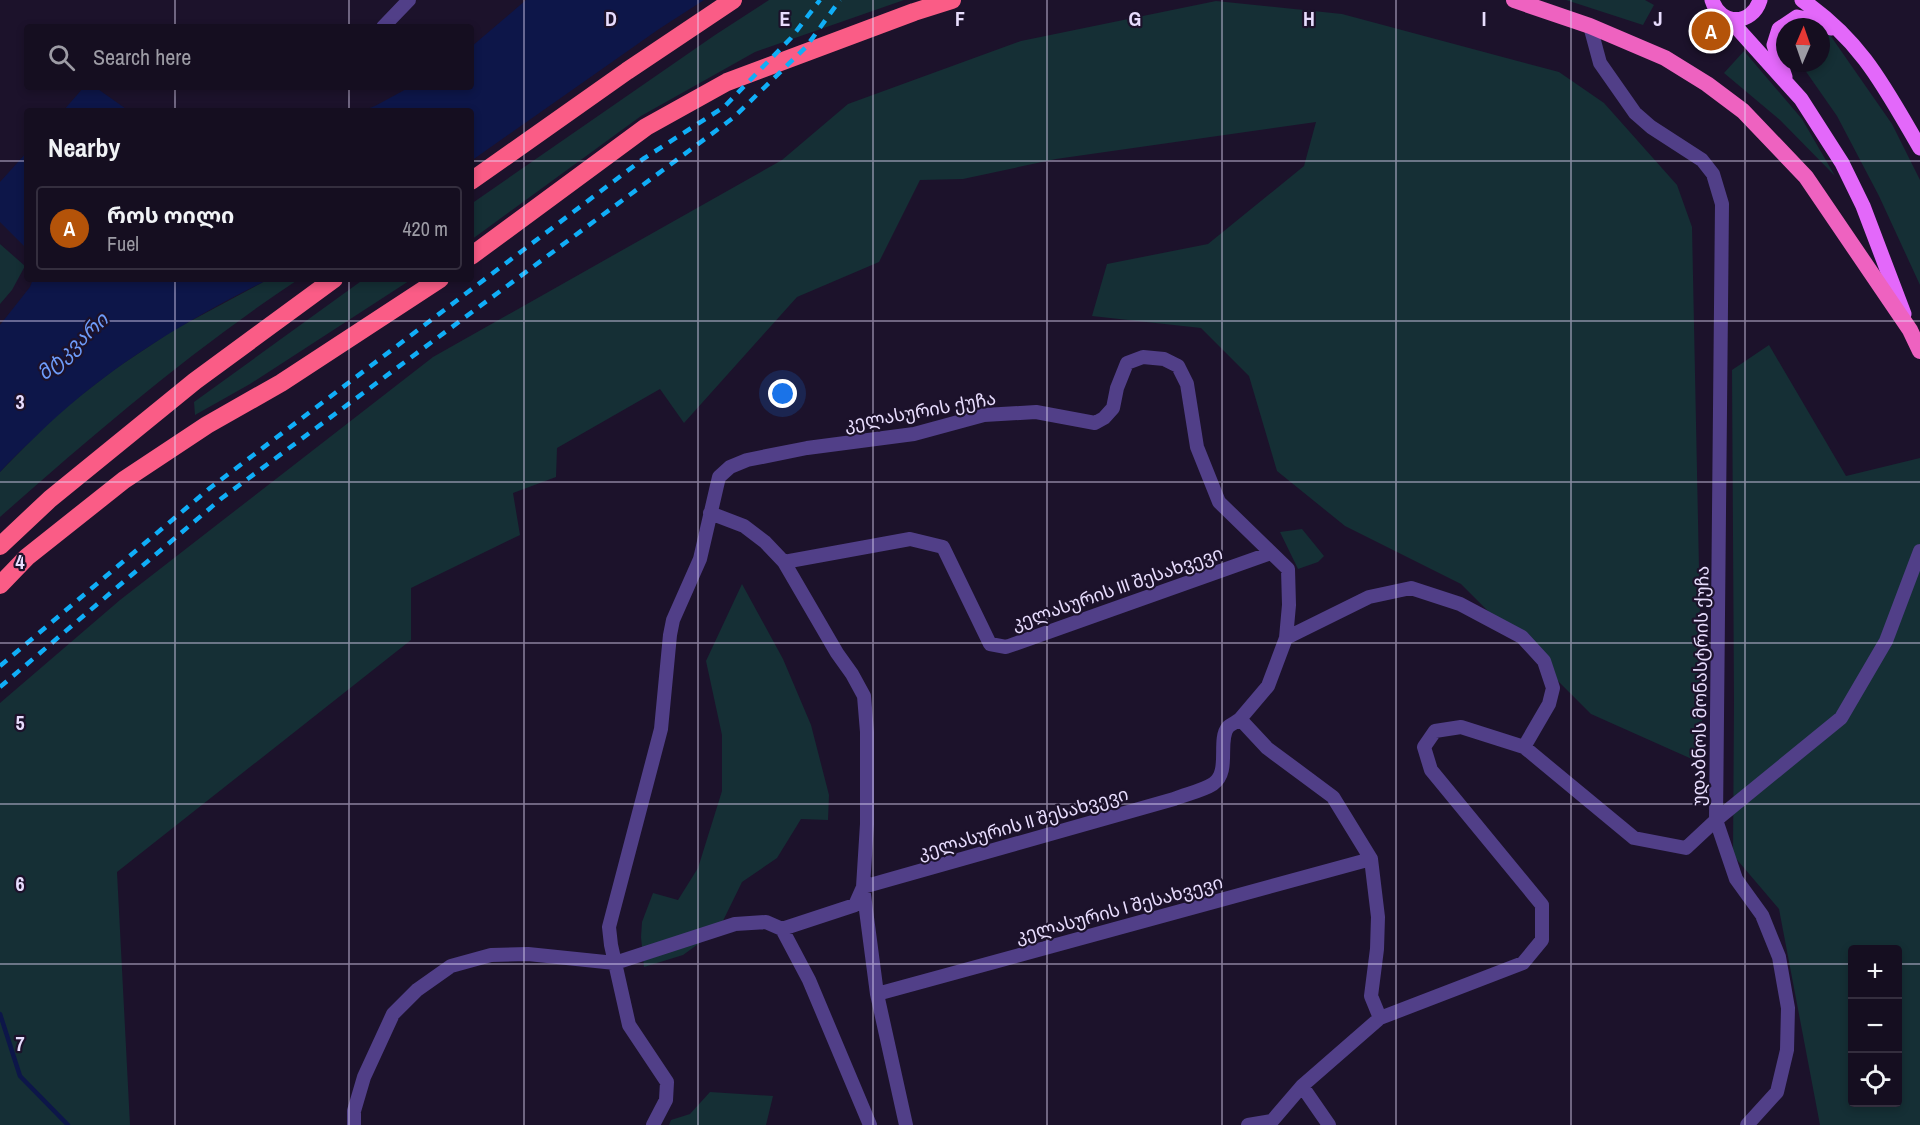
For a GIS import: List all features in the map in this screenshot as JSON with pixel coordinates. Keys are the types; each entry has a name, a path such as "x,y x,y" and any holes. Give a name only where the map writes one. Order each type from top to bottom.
{"highway":[{"path":"474,179 627,71 733,0"},
{"path":"474,254 646,127 727,82 893,19 952,0"},
{"path":"1514,0 1590,26 1665,58 1707,84 1743,111 1806,177 1910,330 1920,351"},
{"path":"0,546 50,499 195,381 330,282"},
{"path":"0,585 27,556 124,480 207,425 281,383 435,282"}],"main road":[{"path":"1729,19 1737,20 1752,15 1760,0"},
{"path":"1802,0 1824,15 1847,36 1875,71 1920,148"},
{"path":"1711,1 1719,13 1729,19 1801,99 1842,163 1863,206 1910,330"},
{"path":"1787,83 1774,45 1779,29 1797,17 1820,22 1847,36"}],"street":[{"path":"386,24 409,0"},
{"name":"უდაბნოს მონასტრის ქუჩა","path":"1248,1125 1272,1120 1302,1086 1380,1018 1523,963 1542,940 1542,905 1431,770 1424,747 1435,731 1461,727 1524,747 1634,838 1686,848 1716,820 1722,204 1713,174 1702,160 1651,127 1635,113 1600,63 1590,26"},
{"name":"კელასურის ქუჩა","path":"710,513 719,477 730,467 747,460 807,448 914,434 984,415 1036,412 1095,423 1104,418 1113,408 1116,388 1127,363 1143,357 1164,359 1178,366 1187,384 1197,447 1219,502 1288,569 1289,604 1286,638 1268,686 1240,719"},
{"path":"653,1125 666,1100 667,1082 629,1025 609,927 661,729 670,635 700,559 710,513 744,526 765,542 784,562 864,696 867,732 867,824 863,887 878,994 906,1125"},
{"name":"კელასურის III შესახვევი","path":"784,562 910,539 943,547 990,644 1006,646 1271,553"},
{"path":"1747,1125 1777,1092 1786,1050 1788,1008 1779,957 1762,915 1736,879 1716,820 1842,718 1886,641 1920,551"},
{"path":"1286,638 1369,597 1411,588 1460,604 1522,637 1544,661 1553,688 1549,704 1524,747"},
{"path":"1240,719 1267,748 1333,797 1371,859 1378,917 1377,949 1371,996 1380,1018"},
{"name":"კელასურის II შესახვევი","path":"863,887 1174,799 1214,783 1219,776 1224,756 1224,735 1229,726 1240,719"},
{"name":"კელასურის I შესახვევი","path":"878,994 1371,859"},
{"path":"782,929 855,905 863,887"},
{"path":"354,1125 354,1111 364,1077 393,1014 417,990 451,966 491,955 509,954 615,963 735,924 766,922 782,929 809,980 870,1125"},
{"path":"1302,1086 1329,1125"}],"green space":[{"path":"769,0 904,0 755,52 641,116 474,238 474,202"},
{"path":"1566,0 1645,0 1654,5 1643,25"},
{"path":"1216,1 1342,14 1559,72 1604,103 1677,185 1692,227 1703,764 1591,714 1461,584 1345,526 1277,471 1249,376 1201,328 1092,316 1107,264 1208,244 1304,166 1316,122 1056,159 963,179 920,180 879,262 797,297 684,423 660,389 557,448 556,477 513,493 520,535 411,588 411,640 117,872 130,1125 0,1125 0,703 120,600 433,357 782,160 848,104 1021,41"},
{"path":"1830,35 1892,124 1920,180 1920,285 1879,196 1837,116 1806,72 1830,72"},
{"path":"1744,51 1802,119 1835,176 1780,120 1724,73"},
{"path":"0,244 24,265 24,268 12,290 0,304"},
{"path":"263,282 295,282 221,334 145,393 0,517 0,472 58,413 115,369 172,331"},
{"path":"360,282 407,282 250,384 195,415 194,402"},
{"path":"1769,345 1846,476 1920,458 1920,1125 1820,1125 1779,909 1733,855 1732,370"},
{"path":"1302,529 1324,556 1318,562 1298,569 1280,532"},
{"path":"742,584 783,659 811,725 829,795 828,820 801,819 777,858 742,882 719,929 683,955 644,967 642,922 653,893 678,900 698,868 722,791 722,735 706,661"},
{"path":"710,1092 773,1096 766,1125 669,1125 671,1120 690,1114"}],"water":[{"path":"526,0 704,0 474,159 474,108 370,108 404,90 474,90 474,44"},
{"path":"81,90 99,90 125,108 66,108"},
{"path":"24,155 24,246 0,222 0,182"},
{"name":"მტკვარი","path":"32,282 263,282 174,331 114,370 58,415 0,472 0,325"}],"waterway":[{"path":"0,1014 20,1076 68,1125"}],"railway":[{"path":"0,666 210,488 643,159 724,107 791,38 820,0"},
{"path":"0,687 222,498 733,118 806,47 840,0"}],"place":[{"name":"როს ოილი","path":"1711,31"}]}
